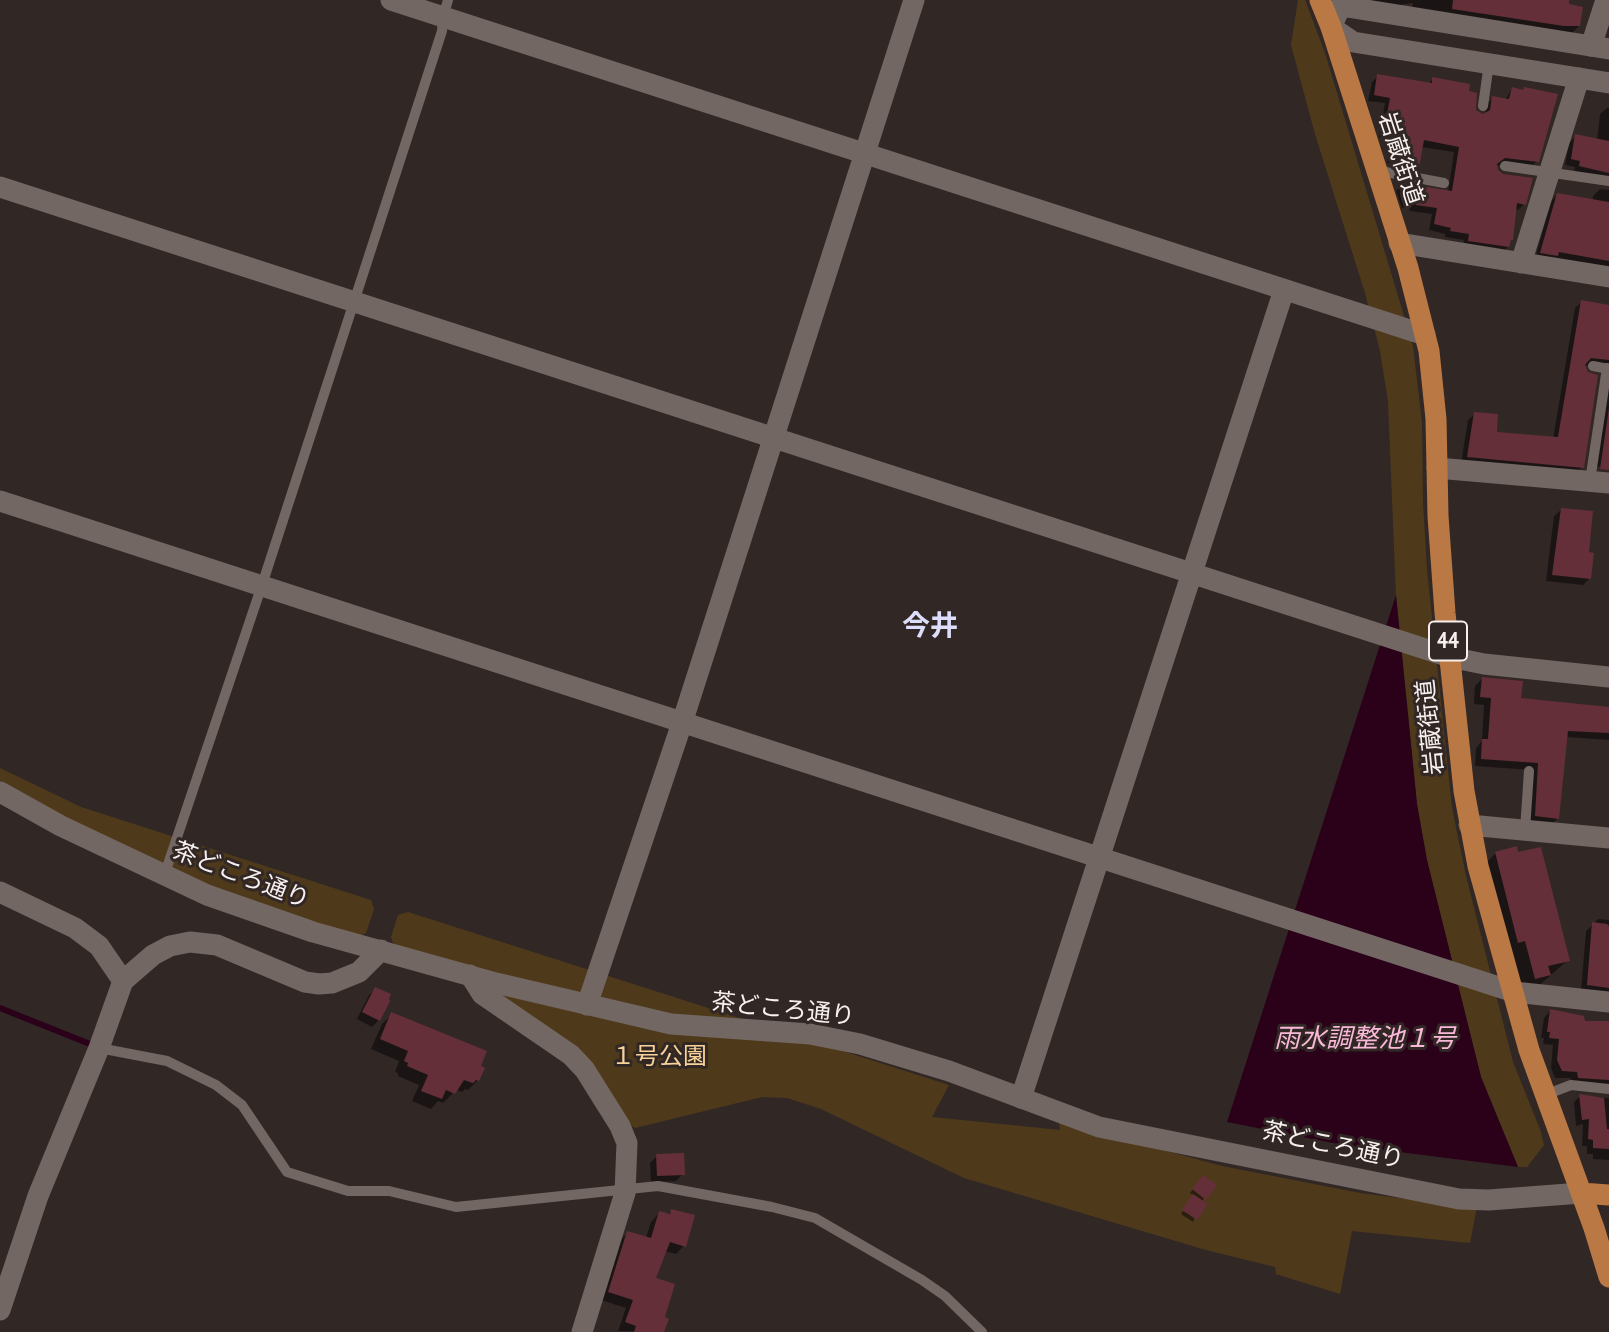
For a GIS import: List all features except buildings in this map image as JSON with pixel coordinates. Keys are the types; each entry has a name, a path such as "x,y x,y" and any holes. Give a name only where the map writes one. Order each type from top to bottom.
{"main road":[{"name":"岩蔵街道","path":"1320,0 1408,268 1425,335 1434,394 1440,556 1450,657 1469,825 1478,866 1529,1050 1609,1277"},
{"path":"1581,1193 1609,1195"}],"street":[{"path":"391,0 445,8 864,153 1425,335"},
{"path":"587,1005 682,723 914,0"},
{"path":"1606,0 1600,48 1341,6 1331,27 1353,42 1609,83"},
{"path":"1521,263 1579,78"},
{"path":"0,187 1450,657 1484,664 1609,677"},
{"path":"1399,243 1609,277"},
{"path":"1021,1098 1284,290"},
{"path":"1437,468 1599,482"},
{"path":"0,501 1514,992 1609,1002"},
{"name":"茶どころ通り","path":"0,792 33,812 164,876 216,898 300,928 587,1005 671,1024 830,1037 913,1059 1099,1127 1444,1196 1497,1199 1581,1193"},
{"path":"1469,825 1609,838"},
{"path":"0,892 75,928 99,946 123,981"},
{"path":"0,1310 38,1196 99,1048 123,981 153,955 170,946 190,942 217,945 318,985 332,984 359,972 381,950"},
{"path":"470,975 482,993 570,1055 585,1070 620,1126 627,1143 625,1188 582,1332"}],"lane":[{"path":"164,876 442,31 445,8"},
{"path":"1483,106 1489,63"},
{"path":"1505,166 1609,181"},
{"path":"1375,170 1444,183"},
{"path":"1593,366 1608,368 1599,482"},
{"path":"1525,830 1529,771"},
{"path":"99,1048 167,1061 216,1085 242,1105 287,1172 348,1191 389,1191 456,1207 625,1188 674,1187 772,1207 815,1219 945,1296 982,1332"},
{"path":"1545,1095 1571,1085 1609,1089"}],"green space":[{"path":"1298,0 1305,0 1325,53 1413,346 1422,423 1427,570 1452,808 1466,876 1513,1062 1544,1145 1527,1167 1518,1167 1481,1077 1427,860 1417,804 1396,595 1388,401 1380,351 1365,293 1315,134 1291,45"},
{"path":"0,768 81,807 371,900 374,909 366,933 355,938 214,893 0,786"},
{"name":"１号公園","path":"408,912 949,1085 932,1117 1060,1130 1059,1122 1222,1166 1360,1193 1475,1208 1470,1243 1352,1231 1340,1294 1276,1274 1275,1267 1206,1250 964,1178 821,1109 787,1098 762,1097 635,1128 625,1121 589,1061 454,965 395,948 391,937 398,915"}],"water":[{"name":"雨水調整池１号","path":"1396,595 1417,804 1427,860 1481,1077 1518,1167 1343,1145 1227,1122"}],"waterway":[{"path":"0,1008 90,1044"}],"district":[{"name":"今井","path":"930,627"}]}
